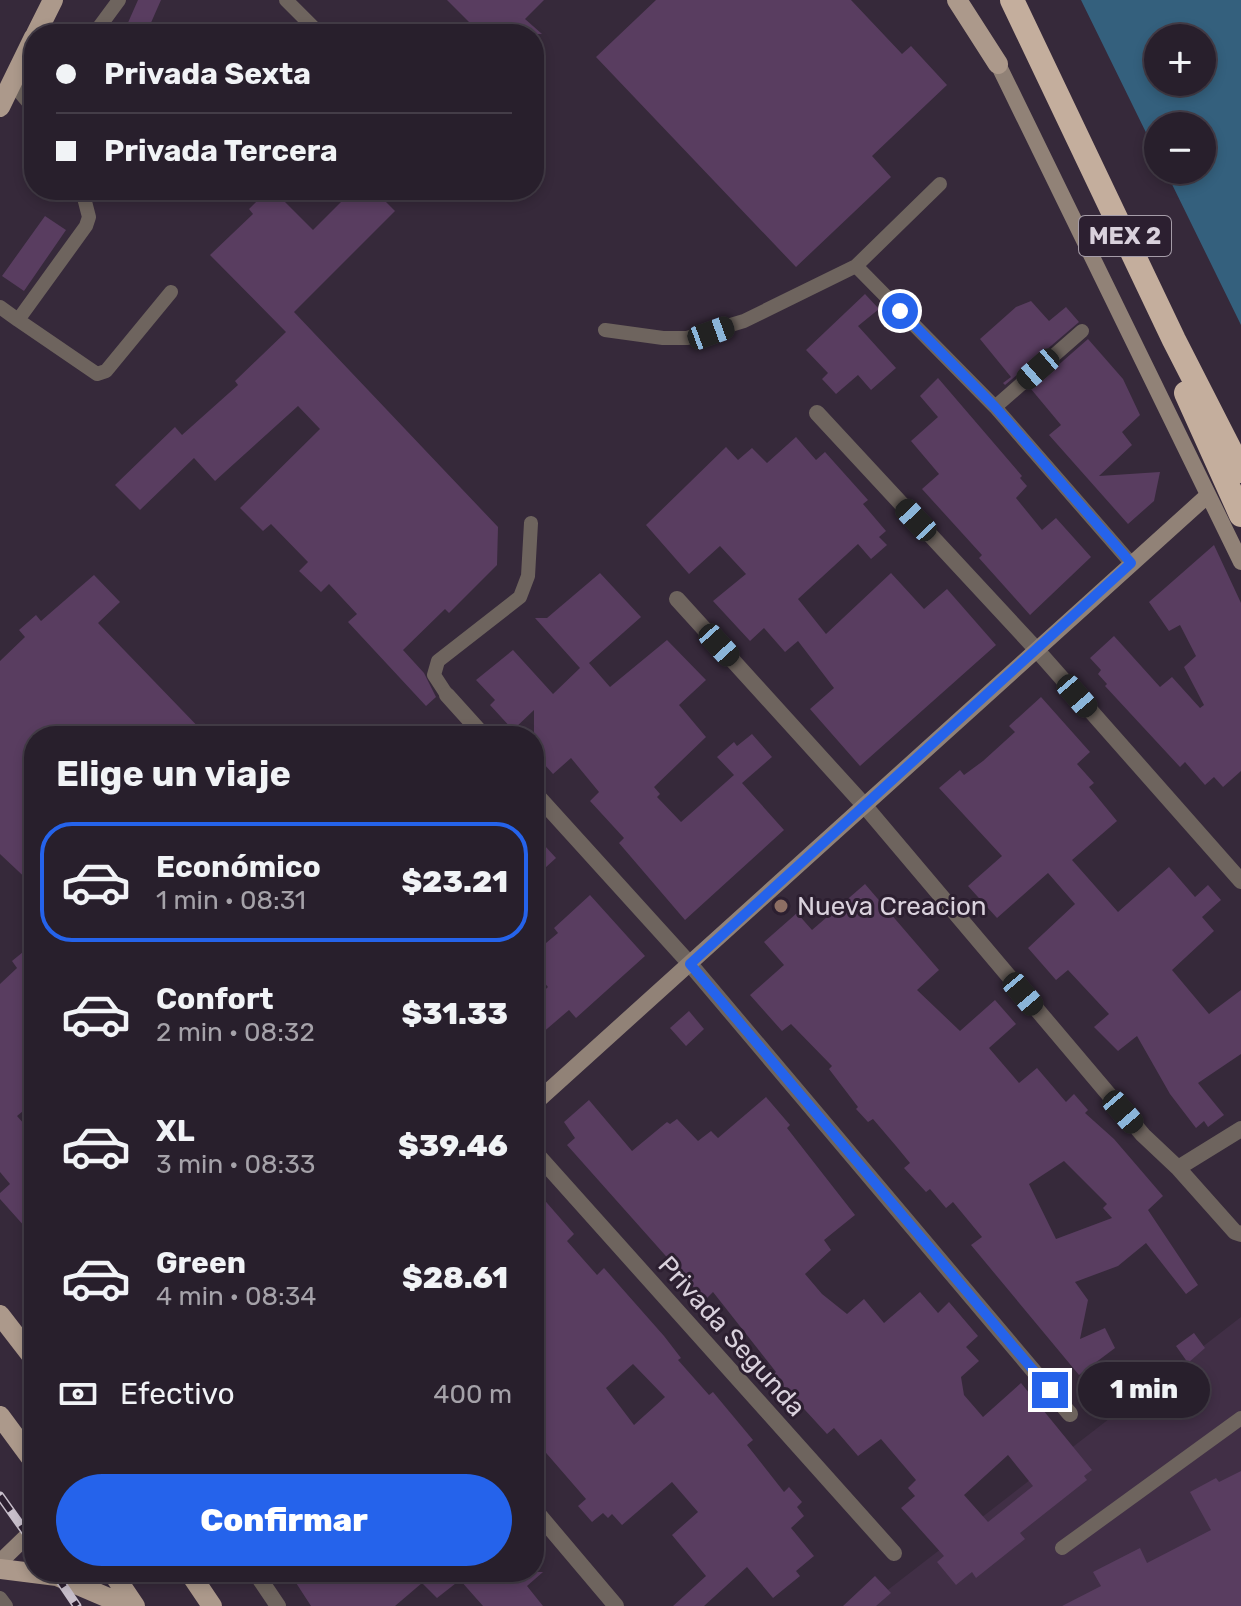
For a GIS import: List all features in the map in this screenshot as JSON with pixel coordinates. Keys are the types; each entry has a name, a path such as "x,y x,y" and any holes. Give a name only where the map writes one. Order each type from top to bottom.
{"highway":[{"name":"MEX 2","path":"1012,0 1174,340 1241,471"},
{"path":"1174,340 1185,389 1200,429 1241,515"}],"main road":[{"path":"44,24 53,0"},
{"path":"957,0 998,64"},
{"path":"969,0 1241,562"},
{"path":"0,107 24,62"},
{"path":"544,1095 1207,496"},
{"path":"0,1315 24,1346"},
{"path":"0,1416 24,1448"},
{"path":"0,1562 24,1539"},
{"path":"0,1569 24,1572"},
{"path":"71,1582 127,1606"},
{"path":"119,1582 135,1606"},
{"path":"196,1582 212,1606"}],"street":[{"path":"817,413 1036,649 1241,881"},
{"path":"677,599 864,805 1143,1135 1178,1168 1235,1232 1241,1234"},
{"path":"447,695 475,726"},
{"path":"544,803 690,964 1070,1414"},
{"path":"1178,1168 1241,1129"},
{"name":"Privada Segunda","path":"544,1162 894,1553"},
{"path":"544,1521 616,1606"},
{"path":"262,1582 278,1606"}],"lane":[{"path":"101,24 119,0"},
{"path":"286,0 310,24"},
{"path":"12,83 24,97"},
{"path":"605,330 663,338 711,333 856,266 940,184"},
{"path":"18,320 88,222 84,200"},
{"path":"856,266 995,407 1131,563"},
{"path":"0,307 97,374 106,371 171,292"},
{"path":"995,407 1082,331"},
{"path":"447,695 434,675 438,661 520,597 528,576 531,523"},
{"path":"1062,1548 1241,1418"},
{"path":"0,1598 6,1606"}],"shaded area":[{"path":"1241,1317 1241,1606 867,1606"}],"water":[{"path":"1081,0 1241,0 1241,325 1172,184 1216,184 1216,112 1144,112 1144,128"}],"building":[{"path":"138,0 161,0 150,24 127,24"},
{"path":"447,0 544,0 525,19 531,24 471,24"},
{"path":"656,0 851,0 902,54 911,46 947,85 872,156 891,177 796,267 596,57"},
{"path":"258,200 283,200 313,230 343,200 384,200 395,211 294,312 498,527 497,565 449,613 445,609 403,650 424,673 436,697 426,706 348,622 357,614 329,584 321,592 299,571 308,562 271,524 263,531 240,508 320,429 298,406 215,481 194,458 140,510 115,485 175,427 182,435 238,385 235,381 286,332 210,255 253,214 249,209"},
{"path":"45,216 66,230 24,291 2,276"},
{"path":"865,294 879,309 858,326 896,368 871,390 858,375 836,394 822,379 828,373 806,350"},
{"path":"1031,301 1049,321 1066,307 1079,322 1005,385 1003,383 1011,377 980,339 1016,307"},
{"path":"1088,339 1123,379 1140,415 1122,432 1132,445 1099,476 1160,472 1154,501 1128,524 1049,435 1061,425 1031,389"},
{"path":"938,378 1022,476 1020,478 1027,486 1016,498 1042,530 1056,518 1091,557 1030,615 979,558 982,555 922,489 939,474 911,441 938,417 920,396"},
{"path":"796,437 816,460 825,452 868,500 863,504 886,531 879,537 887,545 871,559 858,544 798,599 826,634 891,573 924,609 947,589 996,645 860,766 810,709 834,688 798,641 785,652 764,628 750,641 713,601 746,574 720,546 689,574 646,525 726,447 738,460 752,448 767,463"},
{"path":"1214,545 1241,603 1241,771 1223,787 1214,777 1205,785 1185,762 1180,767 1105,686 1107,684 1098,674 1101,670 1090,658 1114,636 1160,687 1172,677 1200,708 1204,705 1184,667 1196,656 1180,625 1169,631 1149,602"},
{"path":"600,573 641,617 589,663 610,687 667,640 706,680 679,705 706,737 654,787 660,794 657,797 681,822 734,775 717,757 734,742 737,746 752,734 772,757 742,783 784,830 685,920 619,843 624,838 590,801 599,792 571,758 553,774 544,764 544,726 534,726 534,710 517,726 509,726 490,705 495,700 476,680 513,650 553,694 580,668 535,618 547,618"},
{"path":"94,575 120,602 98,623 197,726 24,726 24,877 0,854 0,661 25,637 19,630 36,615 41,621"},
{"path":"1041,697 1090,752 1077,764 1094,783 1089,787 1117,821 1072,860 1118,912 1169,867 1195,897 1208,885 1221,900 1202,917 1214,931 1172,970 1209,1014 1241,990 1241,1054 1198,1083 1224,1115 1208,1127 1204,1121 1196,1128 1170,1094 1137,1036 1118,1051 1094,1027 1109,1014 1068,970 1056,980 1028,948 1075,904 1048,873 997,918 968,886 1002,856 939,788 960,770 964,775 983,761 1015,732 1009,726"},
{"path":"544,845 556,858 544,869"},
{"path":"865,884 939,970 917,990 960,1031 995,1000 1016,1024 989,1048 1019,1083 1037,1068 1066,1102 1074,1094 1088,1110 1085,1113 1114,1139 1163,1196 1148,1210 1198,1285 1186,1294 1146,1243 1118,1266 1075,1282 1088,1300 1080,1339 1105,1328 1115,1348 1079,1375 971,1245 982,1237 953,1202 946,1208 930,1189 926,1192 904,1168 910,1163 896,1146 873,1119 868,1122 856,1109 858,1107 829,1069 832,1066 791,1024 782,1031 750,995 784,965 764,942 797,913 812,930","holes":["1064,1161 1107,1204 1103,1208 1112,1218 1056,1239 1029,1184"]},
{"path":"590,895 645,956 576,1018 569,1010 544,1031 544,991 548,987 544,982 544,945 558,933 554,928"},
{"path":"24,951 24,1110 17,1116 24,1124 24,1226 0,1199 0,1193 10,1184 0,1172 0,984 17,968 12,961"},
{"path":"689,1011 704,1029 686,1046 670,1028"},
{"path":"766,1097 855,1215 824,1240 831,1250 805,1274 822,1294 847,1314 864,1299 884,1323 920,1292 938,1313 949,1302 978,1336 966,1347 979,1361 961,1377 964,1395 983,1417 1021,1383 1092,1470 1084,1476 1087,1480 1020,1533 1025,1539 976,1578 972,1572 956,1585 937,1562 944,1556 901,1508 915,1496 908,1488 916,1480 881,1439 858,1456 834,1428 827,1434 773,1375 776,1372 713,1292 705,1300 567,1145 575,1138 564,1122 589,1100 632,1151 667,1122 670,1124 677,1119 698,1141 711,1131 718,1138","holes":["1008,1455 1033,1486 988,1522 964,1495"]},
{"path":"544,1200 574,1234 567,1241 597,1275 604,1268 664,1336 681,1358 678,1360 709,1395 713,1392 753,1440 747,1445 784,1492 789,1487 802,1502 797,1507 804,1516 791,1528 814,1556 796,1571 800,1576 773,1598 747,1567 704,1606 673,1606 706,1576 672,1535 698,1512 672,1482 622,1525 612,1514 608,1518 603,1513 592,1522 578,1506 586,1499 544,1451","holes":["633,1364 665,1397 634,1425 606,1388"]},
{"path":"1194,1333 1205,1348 1188,1363 1176,1346"},
{"path":"1241,1471 1241,1606 1062,1606 1101,1586 1093,1572 1140,1548 1147,1563 1211,1530 1190,1492 1216,1478 1219,1482"},
{"path":"875,1576 891,1593 876,1606 843,1606"},
{"path":"295,1582 457,1582 437,1598 422,1583 395,1606 311,1606"},
{"path":"462,1582 532,1582 527,1586 543,1606 483,1606"}],"railway":[{"path":"0,1496 24,1530"},
{"path":"61,1582 77,1606"}],"place":[{"name":"Nueva Creacion","path":"781,906"}],"route":[{"path":"900,311 995,407 1131,563 690,964 1050,1390"}]}
